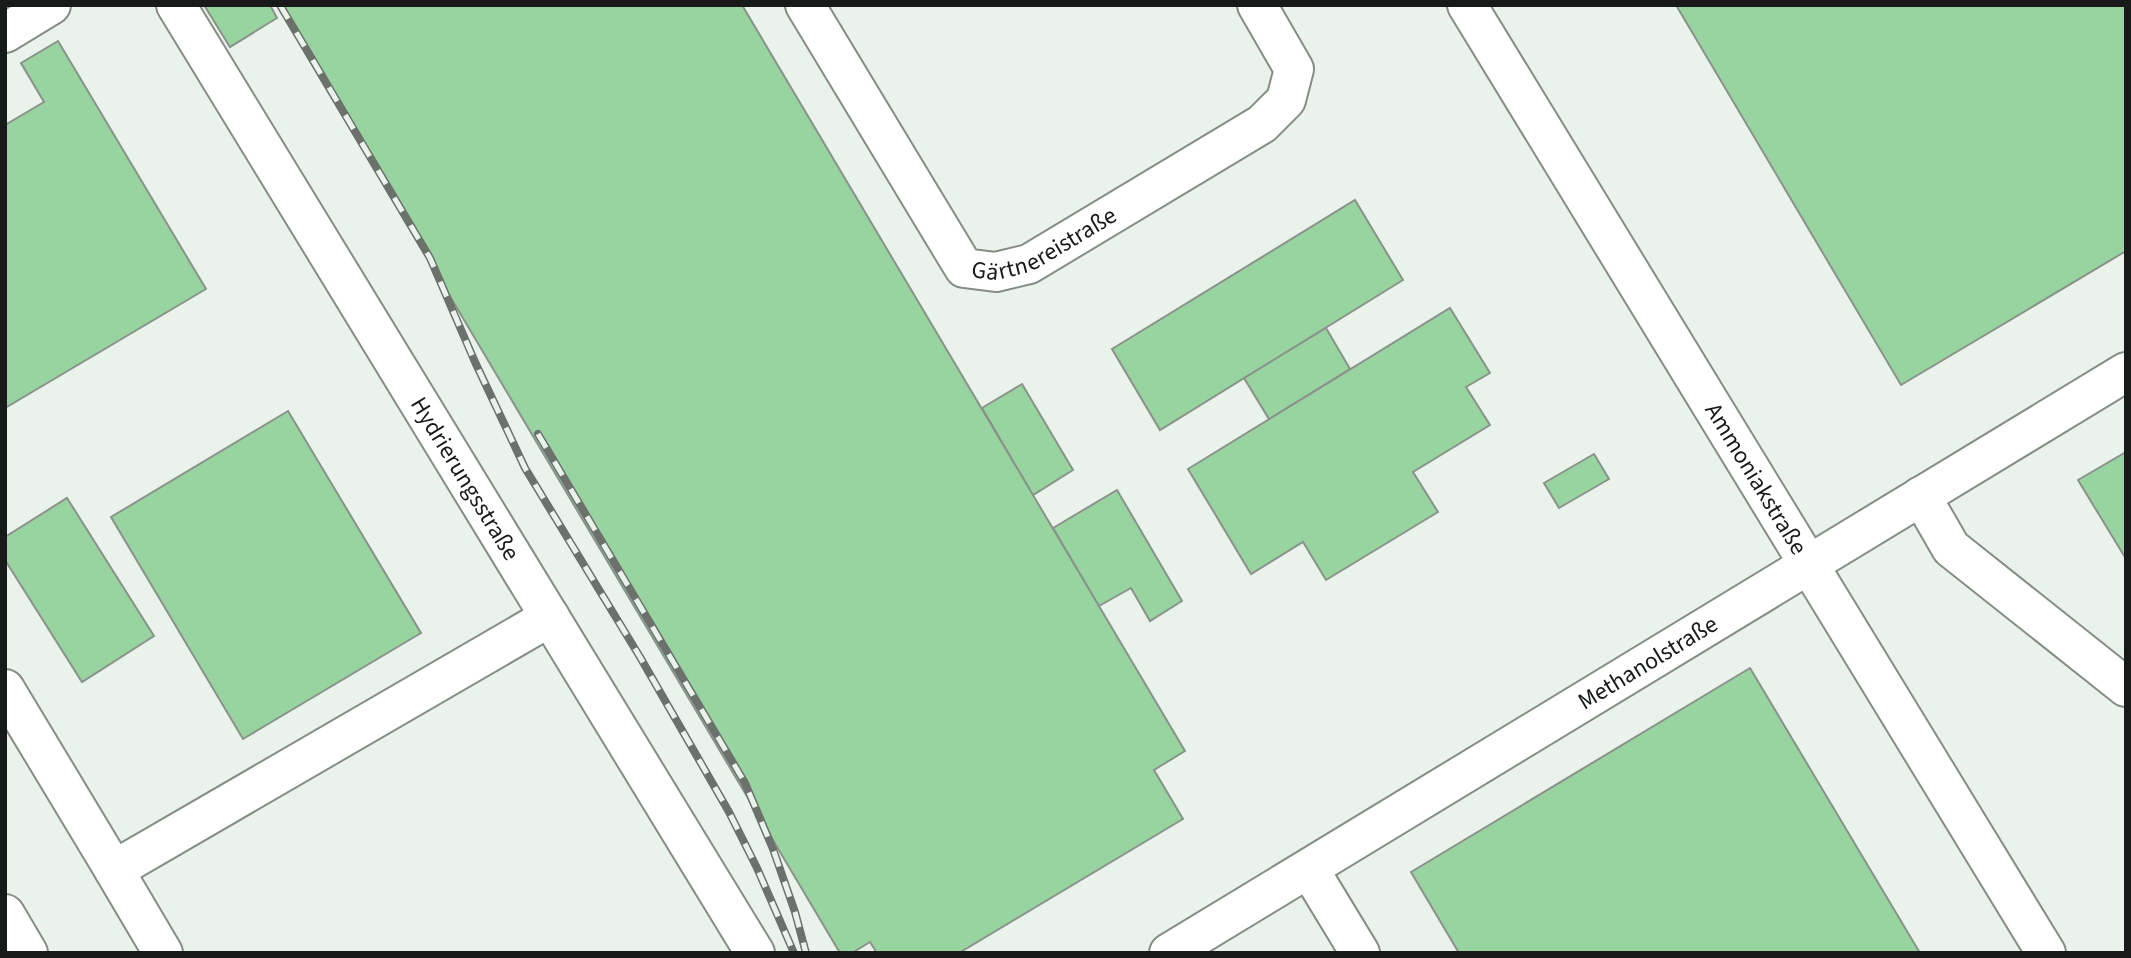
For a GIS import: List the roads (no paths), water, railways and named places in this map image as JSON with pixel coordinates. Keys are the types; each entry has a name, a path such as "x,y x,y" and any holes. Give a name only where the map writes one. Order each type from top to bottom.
{"street":[{"path":"5,33 51,5"},
{"name":"Hydrierungsstraße","path":"176,5 755,953"},
{"name":"Gärtnereistraße","path":"806,5 964,268 996,272 1029,264 1262,124 1286,100 1294,69 1257,5"},
{"name":"Ammoniakstraße","path":"1467,5 2046,953"},
{"name":"Methanolstraße","path":"1169,953 2126,372"},
{"path":"1921,496 1951,548 2126,687"},
{"path":"114,870 550,617"},
{"path":"5,689 163,953"},
{"path":"1309,869 1360,953"},
{"path":"5,914 28,953"}],"railway":[{"path":"280,5 430,258 525,468 640,657 729,812 794,953"},
{"path":"538,434 745,783 773,849 806,953"}]}
